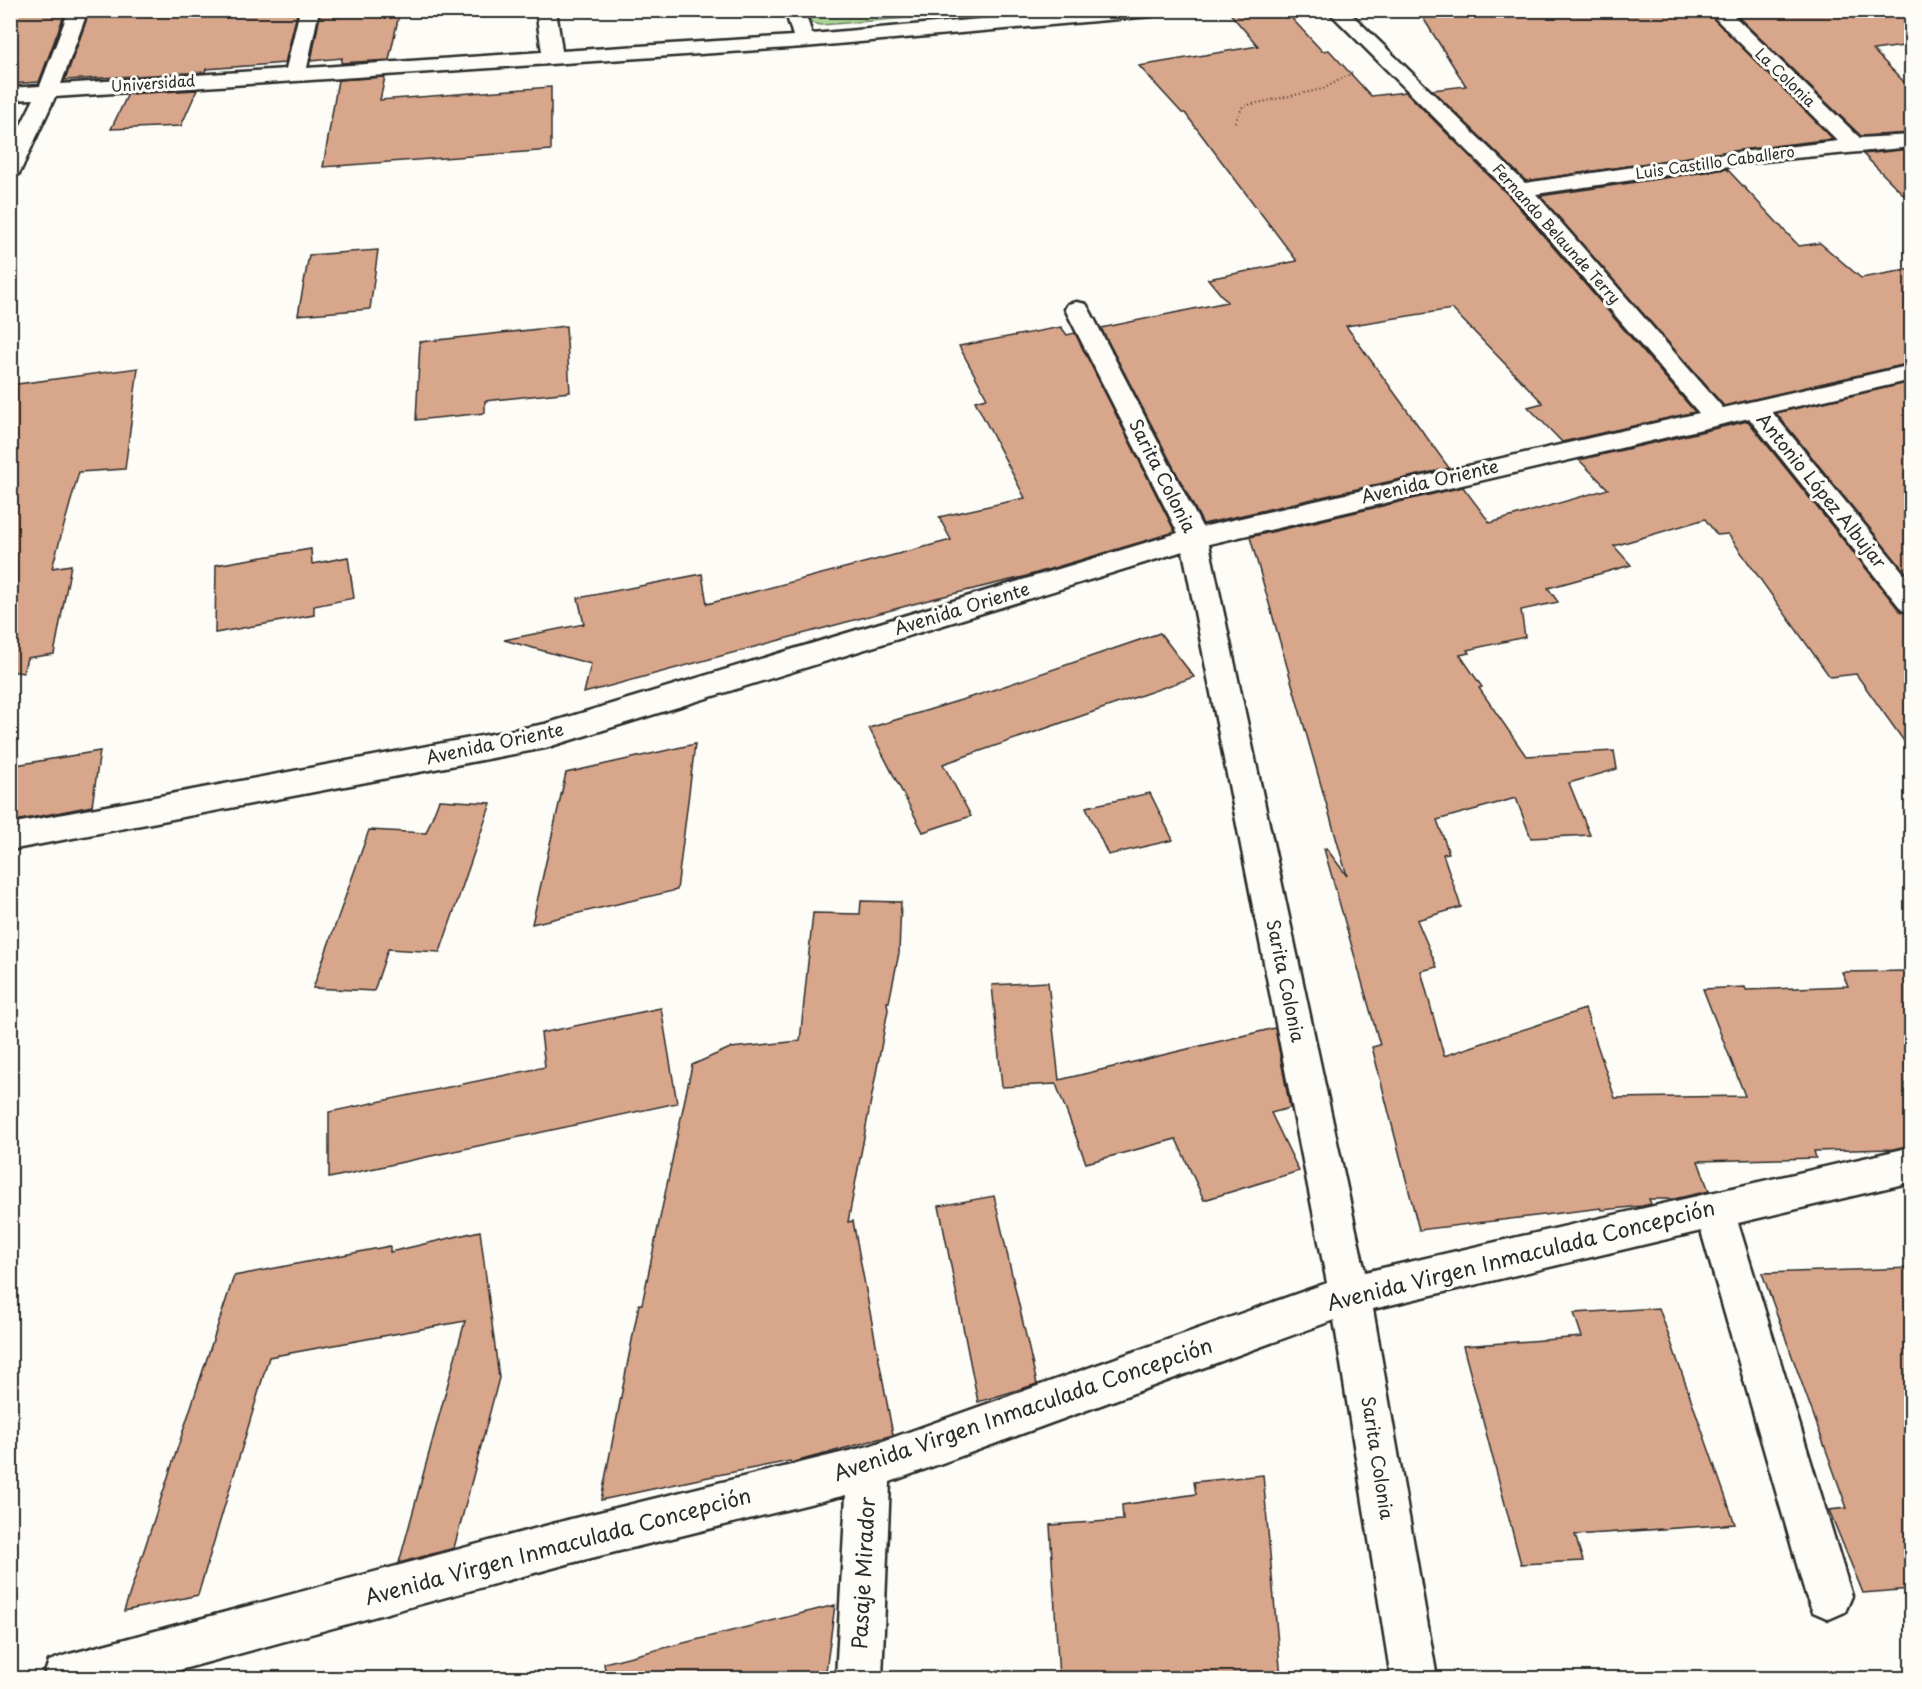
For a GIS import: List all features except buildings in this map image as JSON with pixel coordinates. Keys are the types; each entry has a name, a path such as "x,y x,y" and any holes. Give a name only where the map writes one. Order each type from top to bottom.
{"street":[{"path":"10,170 48,91 79,10"},
{"path":"295,75 310,10"},
{"path":"546,10 553,57"},
{"path":"794,10 804,41"},
{"name":"Universidad","path":"10,94 804,41 1066,14 1152,10"},
{"name":"Fernando Belaunde Terry","path":"1336,10 1520,190 1715,416"},
{"name":"La Colonia","path":"1716,10 1855,145"},
{"name":"Luis Castillo Caballero","path":"1520,190 1701,164 1855,145 1911,141"},
{"name":"Sarita Colonia","path":"1077,309 1194,538 1350,1295 1414,1678"},
{"name":"Avenida Oriente","path":"10,837 545,736 1194,538 1911,372"},
{"name":"Antonio López Albujar","path":"1754,407 1911,603"},
{"name":"Avenida Virgen Inmaculada Concepción","path":"66,1678 571,1541 869,1468 1350,1295 1714,1208 1911,1164"},
{"path":"1714,1208 1829,1596"},
{"name":"Pasaje Mirador","path":"859,1678 869,1468"}],"path":[{"path":"1235,122 1243,106 1309,93 1343,80 1377,50"}],"green space":[{"path":"805,11 992,11 821,25 812,23"}]}
